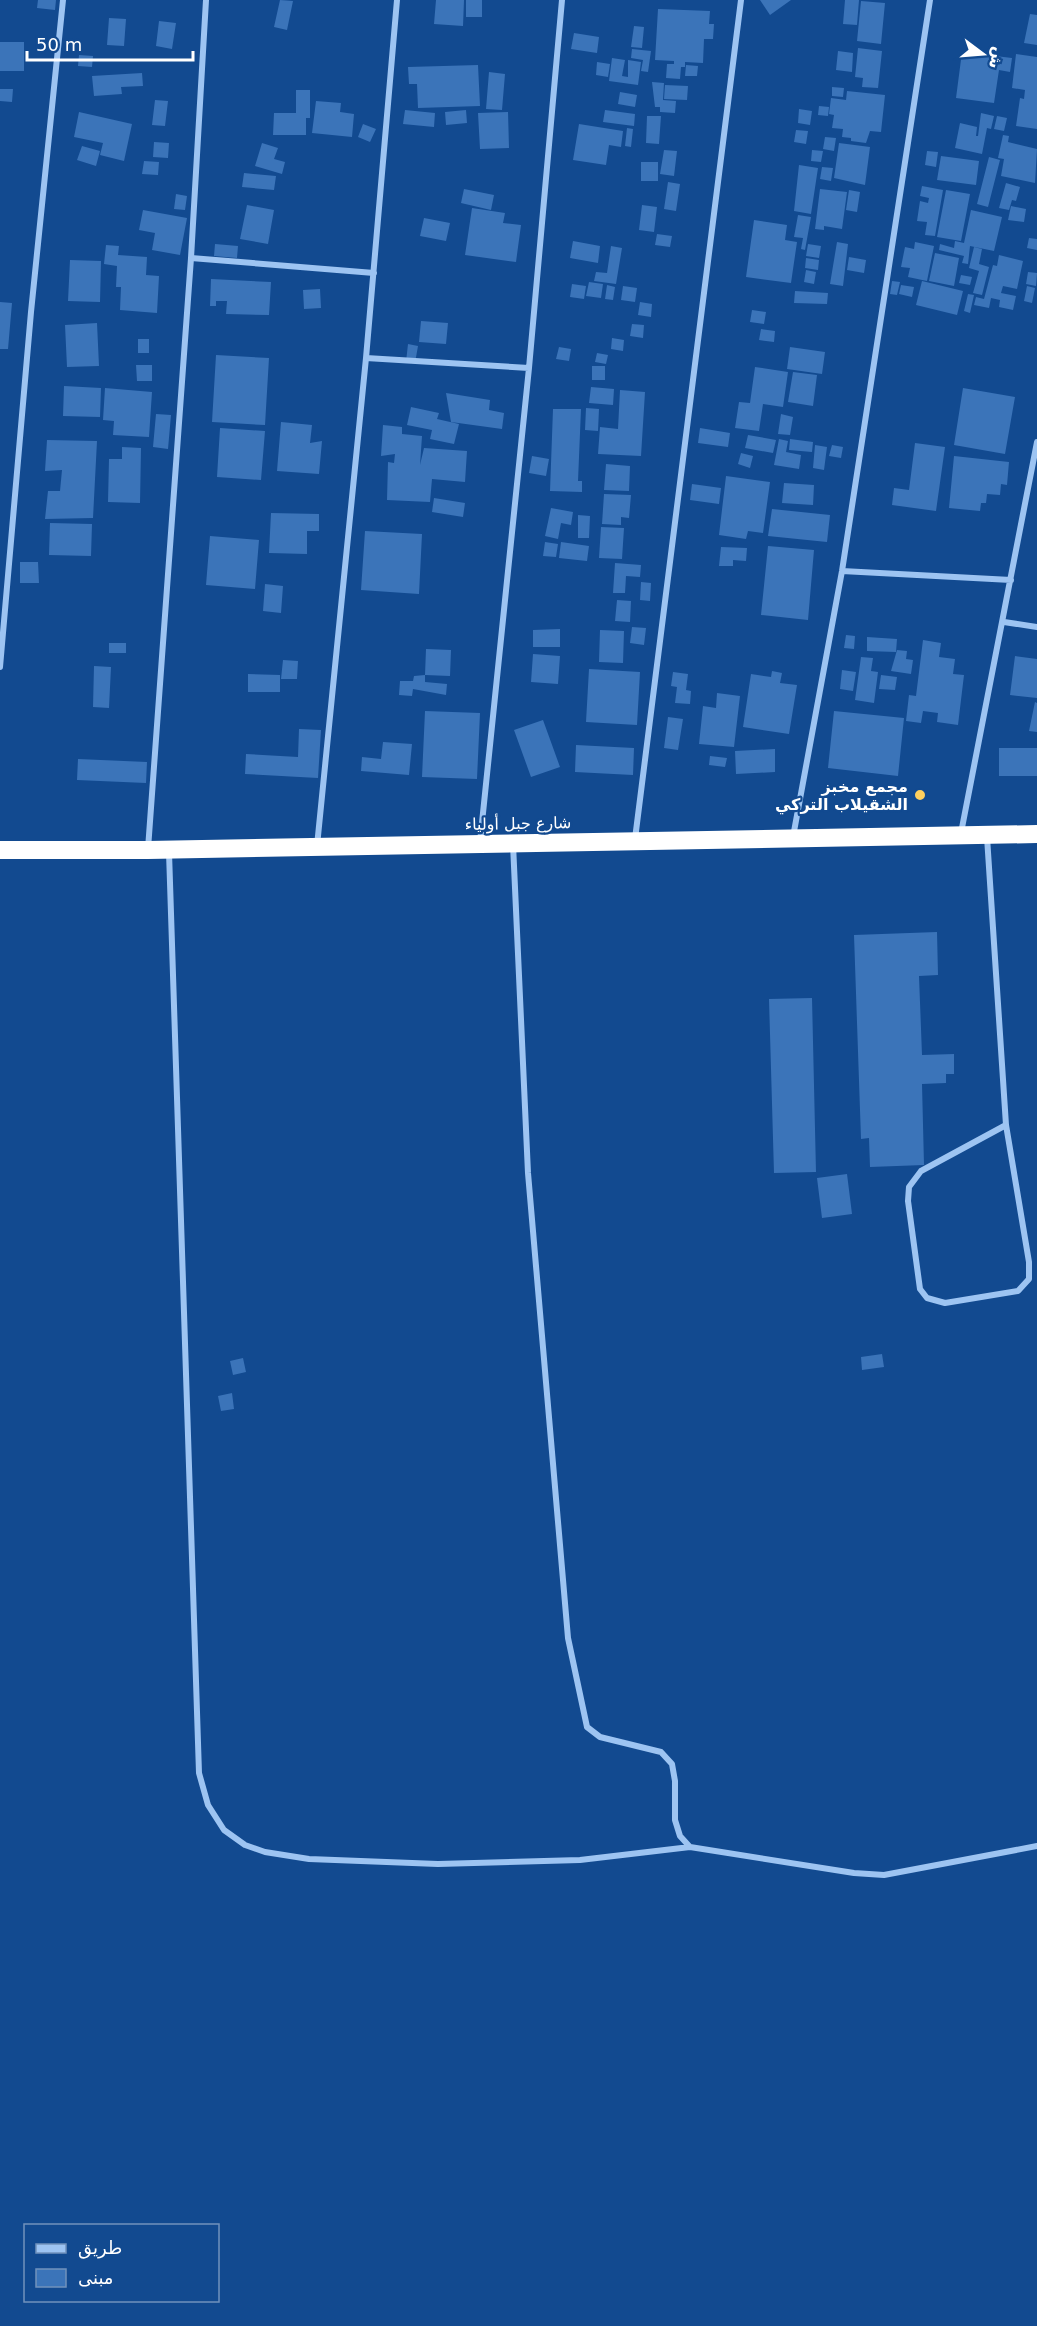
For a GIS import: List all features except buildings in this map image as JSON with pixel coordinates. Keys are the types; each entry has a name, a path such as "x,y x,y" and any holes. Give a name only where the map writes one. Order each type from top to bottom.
{"highway":[{"name":"شارع جبل أولياء","path":"0,850 148,850 1037,834"}],"street":[{"path":"0,667 31,312 63,0"},
{"path":"148,850 191,258 206,0"},
{"path":"317,846 366,358 397,0"},
{"path":"480,843 529,368 562,0"},
{"path":"635,841 741,0"},
{"path":"793,837 842,571 930,0"},
{"path":"191,258 374,273"},
{"path":"366,358 529,368"},
{"path":"960,836 1004,622 1037,442"},
{"path":"842,571 1011,580"},
{"path":"1004,622 1037,627"},
{"path":"987,834 1006,1125 1029,1262 1029,1280 1018,1291 945,1302 932,1301 920,1288 908,1202 909,1187 921,1171 1006,1125"},
{"path":"513,842 528,1173 568,1638 587,1727 600,1737 661,1752 672,1764 675,1781 675,1820 680,1836 690,1847"},
{"path":"169,849 199,1773 208,1805 224,1830 245,1845 265,1852 309,1859 438,1864 580,1860 690,1847 854,1873 884,1875 1037,1846"}],"place":[{"name":"مجمع مخبز الشقيلاب التركي","path":"920,795"}]}
